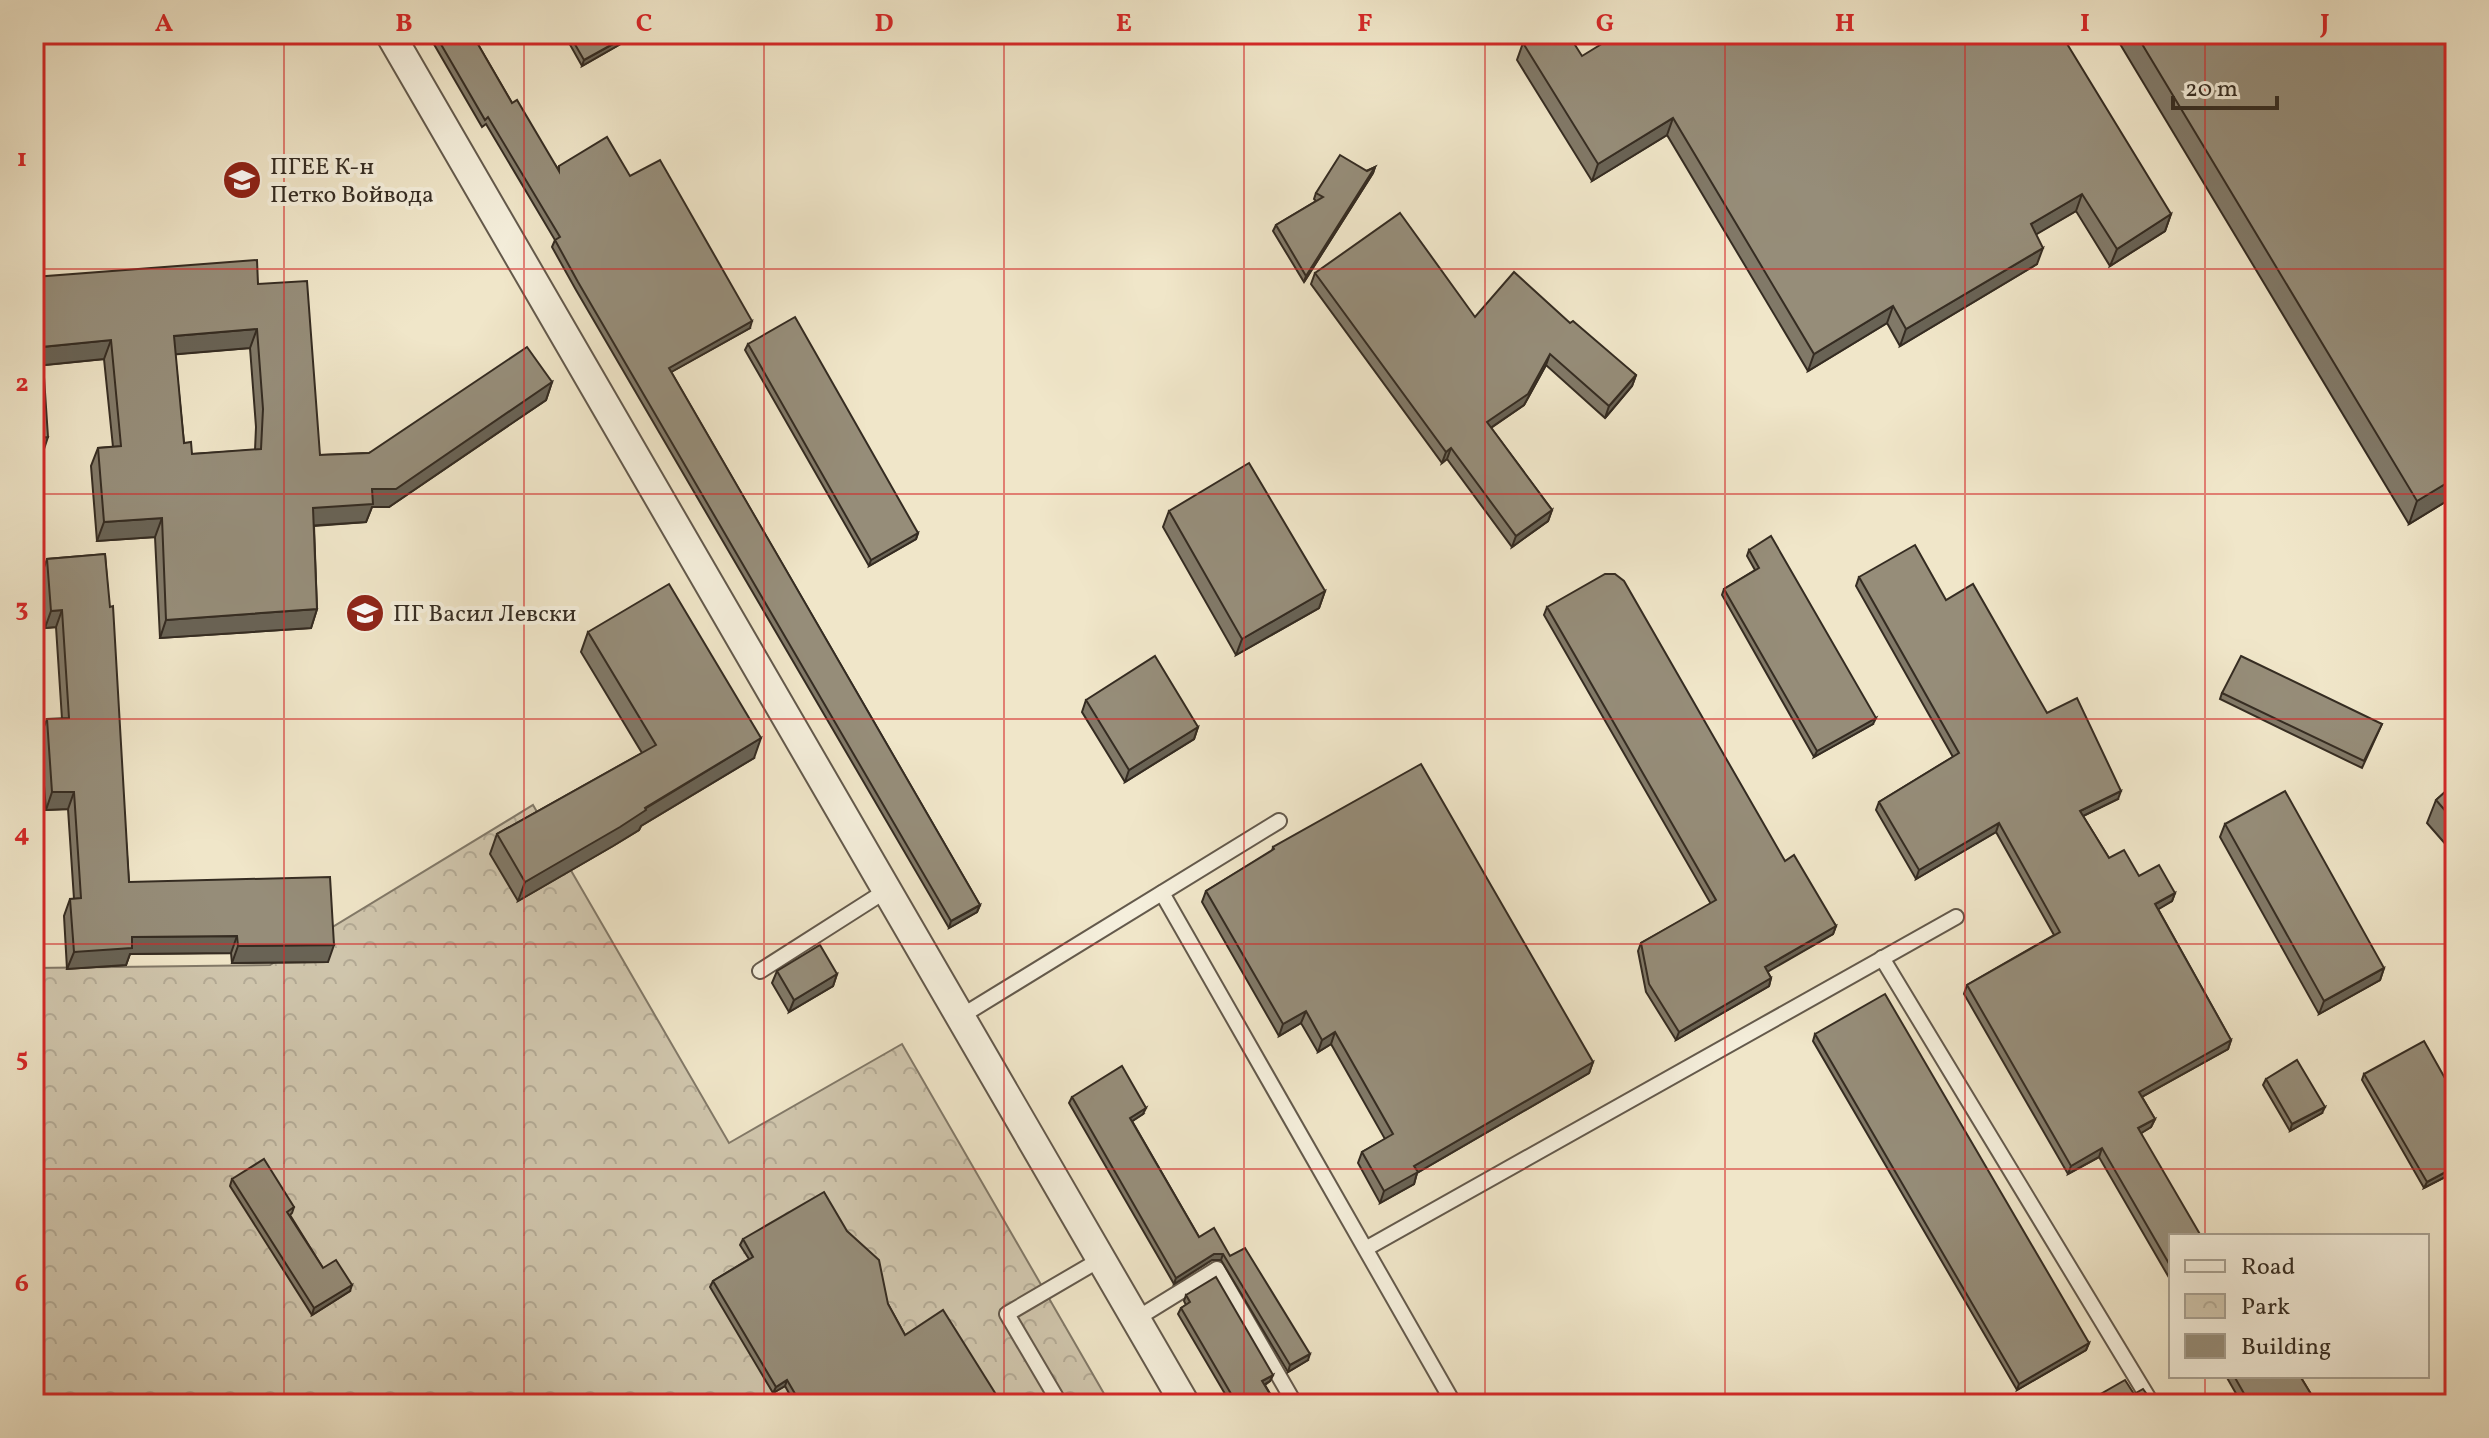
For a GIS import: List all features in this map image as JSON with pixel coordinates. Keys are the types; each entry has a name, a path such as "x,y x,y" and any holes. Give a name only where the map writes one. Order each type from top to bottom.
{"street":[{"path":"390,34 1185,1404"}],"lane":[{"path":"960,1017 1279,821"},
{"path":"760,971 887,890"},
{"path":"1162,893 1454,1404"},
{"path":"1367,1248 1956,917"},
{"path":"1882,958 2152,1404"},
{"path":"1060,1404 1007,1314 1101,1259"},
{"path":"1136,1319 1217,1269 1295,1404"}],"green space":[{"path":"533,805 729,1143 902,1044 1110,1404 34,1404 34,968 270,965"}],"building":[{"path":"435,34 472,34 512,103 517,100 559,171 559,166 607,137 630,176 660,160 752,321 669,368 980,905 951,921 578,282 555,240 560,237 488,117 485,120"},
{"path":"569,34 631,34 584,60"},
{"path":"1537,34 1568,34 1582,56 1618,34 2061,34 2171,214 2117,249 2082,194 2031,224 2043,248 1906,329 1893,306 1814,354 1673,118 1598,164 1523,43"},
{"path":"2136,34 2455,34 2455,478 2417,501"},
{"path":"1340,155 1367,171 1375,167 1306,276 1276,225 1323,197 1316,193"},
{"path":"1400,213 1475,317 1514,272 1570,323 1573,321 1636,375 1609,406 1550,354 1528,394 1487,422 1552,510 1516,536 1451,448 1446,452 1315,273"},
{"path":"257,260 258,284 307,281 320,455 369,453 527,347 552,382 396,489 372,489 373,504 313,508 317,609 166,620 162,518 104,522 98,448 121,446 111,340 42,347 48,437 34,438 34,277","holes":["257,329 263,409 261,449 192,454 191,442 184,443 174,336"]},
{"path":"795,317 918,533 871,560 748,344"},
{"path":"1249,463 1325,591 1242,639 1169,511"},
{"path":"1771,536 1876,718 1817,751 1724,589 1759,568 1749,550"},
{"path":"1915,545 1946,600 1973,584 2047,713 2077,698 2121,791 2080,811 2109,858 2124,850 2139,876 2159,865 2175,893 2155,904 2231,1040 2139,1092 2155,1119 2138,1128 2200,1234 2169,1234 2169,1264 2102,1148 2071,1166 1967,985 2060,932 1999,823 1919,870 1879,802 1959,753 1859,577"},
{"path":"105,554 110,607 113,606 129,882 330,877 334,945 238,946 237,936 132,937 132,948 74,952 70,899 81,898 74,792 52,792 47,719 69,718 62,610 51,611 47,559"},
{"path":"1605,574 1615,574 1624,581 1785,861 1794,855 1836,926 1765,967 1771,978 1679,1032 1649,984 1641,943 1716,900 1547,607"},
{"path":"669,584 761,738 645,808 620,827 525,882 497,834 656,745 588,632"},
{"path":"1155,656 1198,727 1129,770 1086,700"},
{"path":"2241,656 2382,724 2364,761 2222,693"},
{"path":"1421,764 1593,1062 1414,1166 1418,1172 1384,1191 1362,1152 1393,1134 1335,1032 1322,1040 1306,1011 1283,1024 1206,891 1273,847"},
{"path":"2455,783 2455,822 2436,800"},
{"path":"2285,791 2384,968 2324,1001 2225,824"},
{"path":"820,945 837,974 794,1000 777,971"},
{"path":"1885,994 2089,1343 2019,1384 1815,1034"},
{"path":"2424,1041 2455,1096 2455,1167 2427,1182 2364,1074"},
{"path":"2297,1060 2325,1107 2292,1124 2266,1079"},
{"path":"1122,1066 1146,1108 1130,1118 1199,1237 1214,1228 1230,1256 1245,1248 1310,1354 1290,1365 1223,1254 1214,1254 1176,1278 1072,1097"},
{"path":"264,1159 294,1207 287,1212 323,1268 336,1260 352,1285 314,1308 232,1179"},
{"path":"824,1192 847,1231 879,1260 888,1304 905,1335 943,1310 1002,1404 801,1404 787,1380 776,1387 713,1281 753,1257 743,1239"},
{"path":"1216,1277 1273,1375 1262,1381 1276,1404 1237,1404 1181,1308 1190,1302 1186,1295"},
{"path":"2235,1378 2301,1378 2317,1404 2250,1404"},
{"path":"2125,1380 2134,1394 2143,1389 2154,1404 2085,1403"}],"place":[{"name":"ПГЕЕ К-н Петко Войвода","path":"242,180"},
{"name":"ПГ Васил Левски","path":"365,613"}]}
